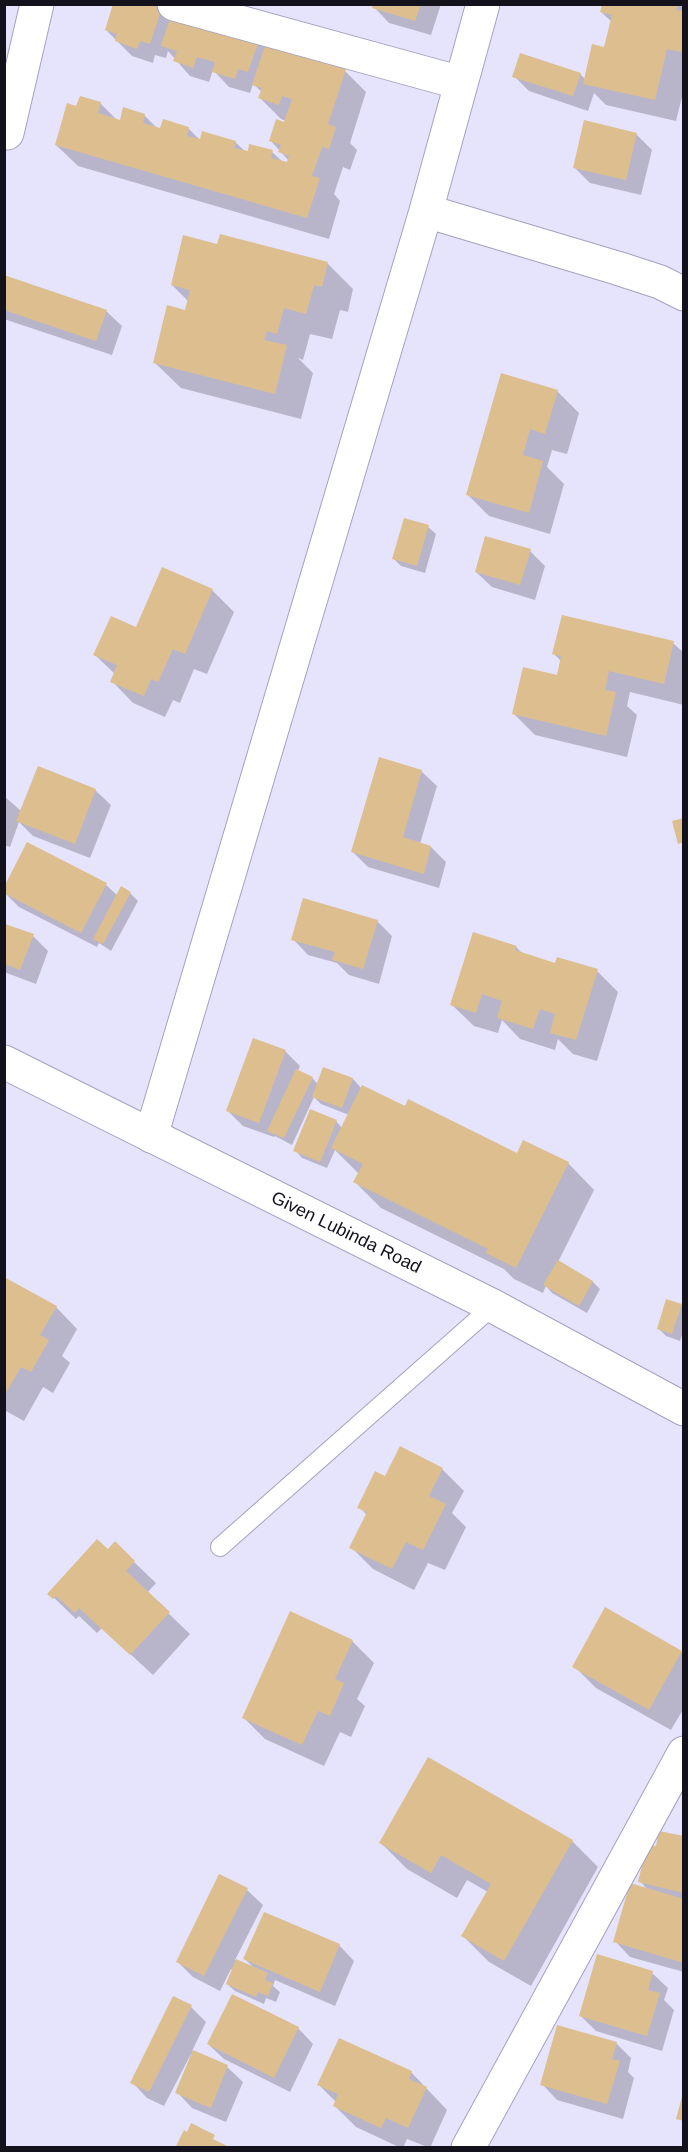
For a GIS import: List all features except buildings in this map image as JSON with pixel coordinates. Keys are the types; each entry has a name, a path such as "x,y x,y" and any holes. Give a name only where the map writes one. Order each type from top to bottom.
{"street":[{"path":"7,133 37,4"},
{"path":"174,4 461,83"},
{"path":"151,1136 426,211 483,4"},
{"path":"426,211 617,267 660,282 684,294"},
{"name":"Given Lubinda Road","path":"4,1062 493,1306 684,1409"},
{"path":"468,2148 684,1753"}],"lane":[{"path":"220,1547 493,1306"}]}
